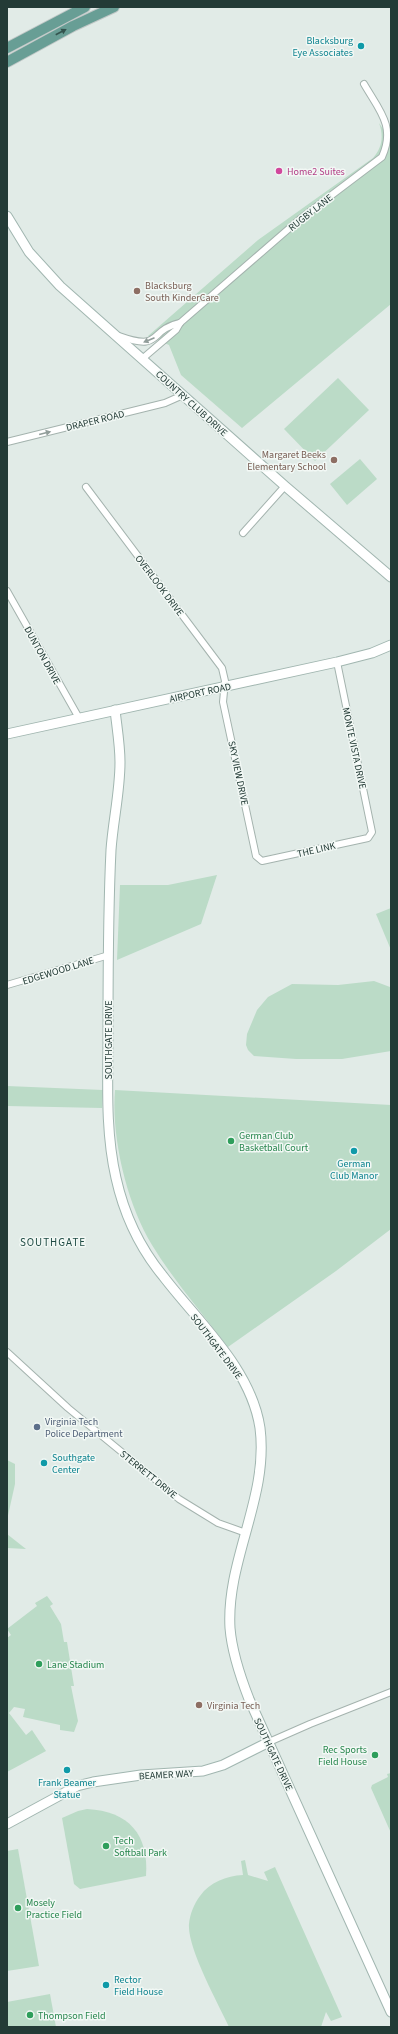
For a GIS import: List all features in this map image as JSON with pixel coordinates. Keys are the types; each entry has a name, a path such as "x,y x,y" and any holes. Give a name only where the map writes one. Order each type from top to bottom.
{"main road":[{"path":"7,48 85,7"},
{"path":"7,62 73,26 114,7"}],"street":[{"name":"RUGBY LANE","path":"142,359 176,330 180,323 295,223 382,157 388,144 389,133 386,123 364,84"},
{"name":"COUNTRY CLUB DRIVE","path":"7,216 25,246 43,269 285,486 391,577"},
{"name":"RUGBY LANE","path":"115,334 145,343 151,341 171,324 180,323"},
{"name":"DRAPER ROAD","path":"7,442 165,403 183,395"},
{"path":"243,533 285,486"},
{"name":"OVERLOOK DRIVE","path":"86,487 222,668 225,676 225,686"},
{"name":"DUNTON DRIVE","path":"7,591 80,718"},
{"name":"AIRPORT ROAD","path":"7,734 337,662 372,653 391,645"},
{"name":"MONTE VISTA DRIVE","path":"337,662 372,828 371,834"},
{"name":"SKY VIEW DRIVE","path":"225,686 223,702 256,856 259,859"},
{"name":"SOUTHGATE DRIVE","path":"115,710 120,761 111,857 108,955 108,1124 118,1186 132,1227 149,1257 224,1352 241,1377 250,1395 260,1432 259,1474 233,1587 230,1628 239,1671 248,1699 269,1742 391,2012"},
{"name":"THE LINK","path":"259,859 264,861 368,838 371,834"},
{"name":"EDGEWOOD LANE","path":"7,985 108,955"},
{"name":"STERRETT DRIVE","path":"7,1352 68,1408 179,1499 218,1524 246,1533"},
{"name":"BEAMER WAY","path":"7,1824 77,1786 93,1782 141,1775 186,1774 223,1765 310,1724 391,1692"}],"green space":[{"path":"379,123 391,141 391,304 242,428 181,375 169,345 148,336 258,240 373,158 380,146 382,137"},
{"path":"338,378 369,410 315,461 284,429"},
{"path":"360,459 377,479 347,505 330,484"},
{"path":"217,875 201,924 117,960 120,885 168,885"},
{"path":"391,908 391,950 376,914"},
{"path":"374,981 390,987 391,1051 342,1059 296,1059 254,1056 248,1050 246,1045 247,1034 257,1010 268,997 292,984 338,985"},
{"path":"7,1086 103,1090 102,1108 7,1106"},
{"path":"115,1090 391,1105 391,1229 336,1271 228,1347 188,1297 152,1245 143,1229 128,1191 118,1149 114,1109"},
{"path":"7,1460 15,1464 15,1484 7,1520"},
{"path":"7,1534 26,1549 7,1548"},
{"name":"Lane Stadium","path":"47,1596 53,1604 50,1606 61,1624 64,1642 67,1642 74,1686 71,1686 78,1721 74,1732 60,1730 60,1725 23,1717 25,1709 14,1707 9,1713 26,1735 32,1730 46,1751 7,1772 7,1638 11,1635 7,1629 37,1606 35,1603"},
{"path":"391,1773 391,1833 371,1788 372,1785 388,1777 387,1774"},
{"name":"Tech Softball Park","path":"87,1809 102,1811 114,1815 125,1820 133,1828 140,1837 144,1849 146,1876 80,1889 74,1884 62,1818"},
{"name":"Mosely Practice Field","path":"18,1849 39,1966 7,1971 7,1851"},
{"path":"245,1860 248,1875 268,1881 264,1872 275,1867 342,2017 331,2021 326,2012 321,2027 229,2027 198,1961 193,1947 189,1924 194,1906 204,1891 214,1883 225,1878 243,1875 241,1861"},
{"name":"Thompson Field","path":"50,1994 56,2027 7,2027 7,2002"}],"place":[{"name":"Blacksburg Eye Associates","path":"361,46"},
{"name":"Home2 Suites","path":"279,171"},
{"name":"Blacksburg South KinderCare","path":"137,291"},
{"name":"Margaret Beeks Elementary School","path":"334,460"},
{"name":"German Club Basketball Court","path":"231,1141"},
{"name":"German Club Manor","path":"354,1151"},
{"name":"Virginia Tech Police Department","path":"37,1427"},
{"name":"Southgate Center","path":"44,1463"},
{"name":"Lane Stadium","path":"39,1664"},
{"name":"Virginia Tech","path":"199,1705"},
{"name":"Rec Sports Field House","path":"375,1755"},
{"name":"Frank Beamer Statue","path":"67,1770"},
{"name":"Tech Softball Park","path":"106,1846"},
{"name":"Mosely Practice Field","path":"18,1908"},
{"name":"Rector Field House","path":"106,1985"},
{"name":"Thompson Field","path":"30,2015"}],"district":[{"name":"SOUTHGATE","path":"53,1242"}]}
